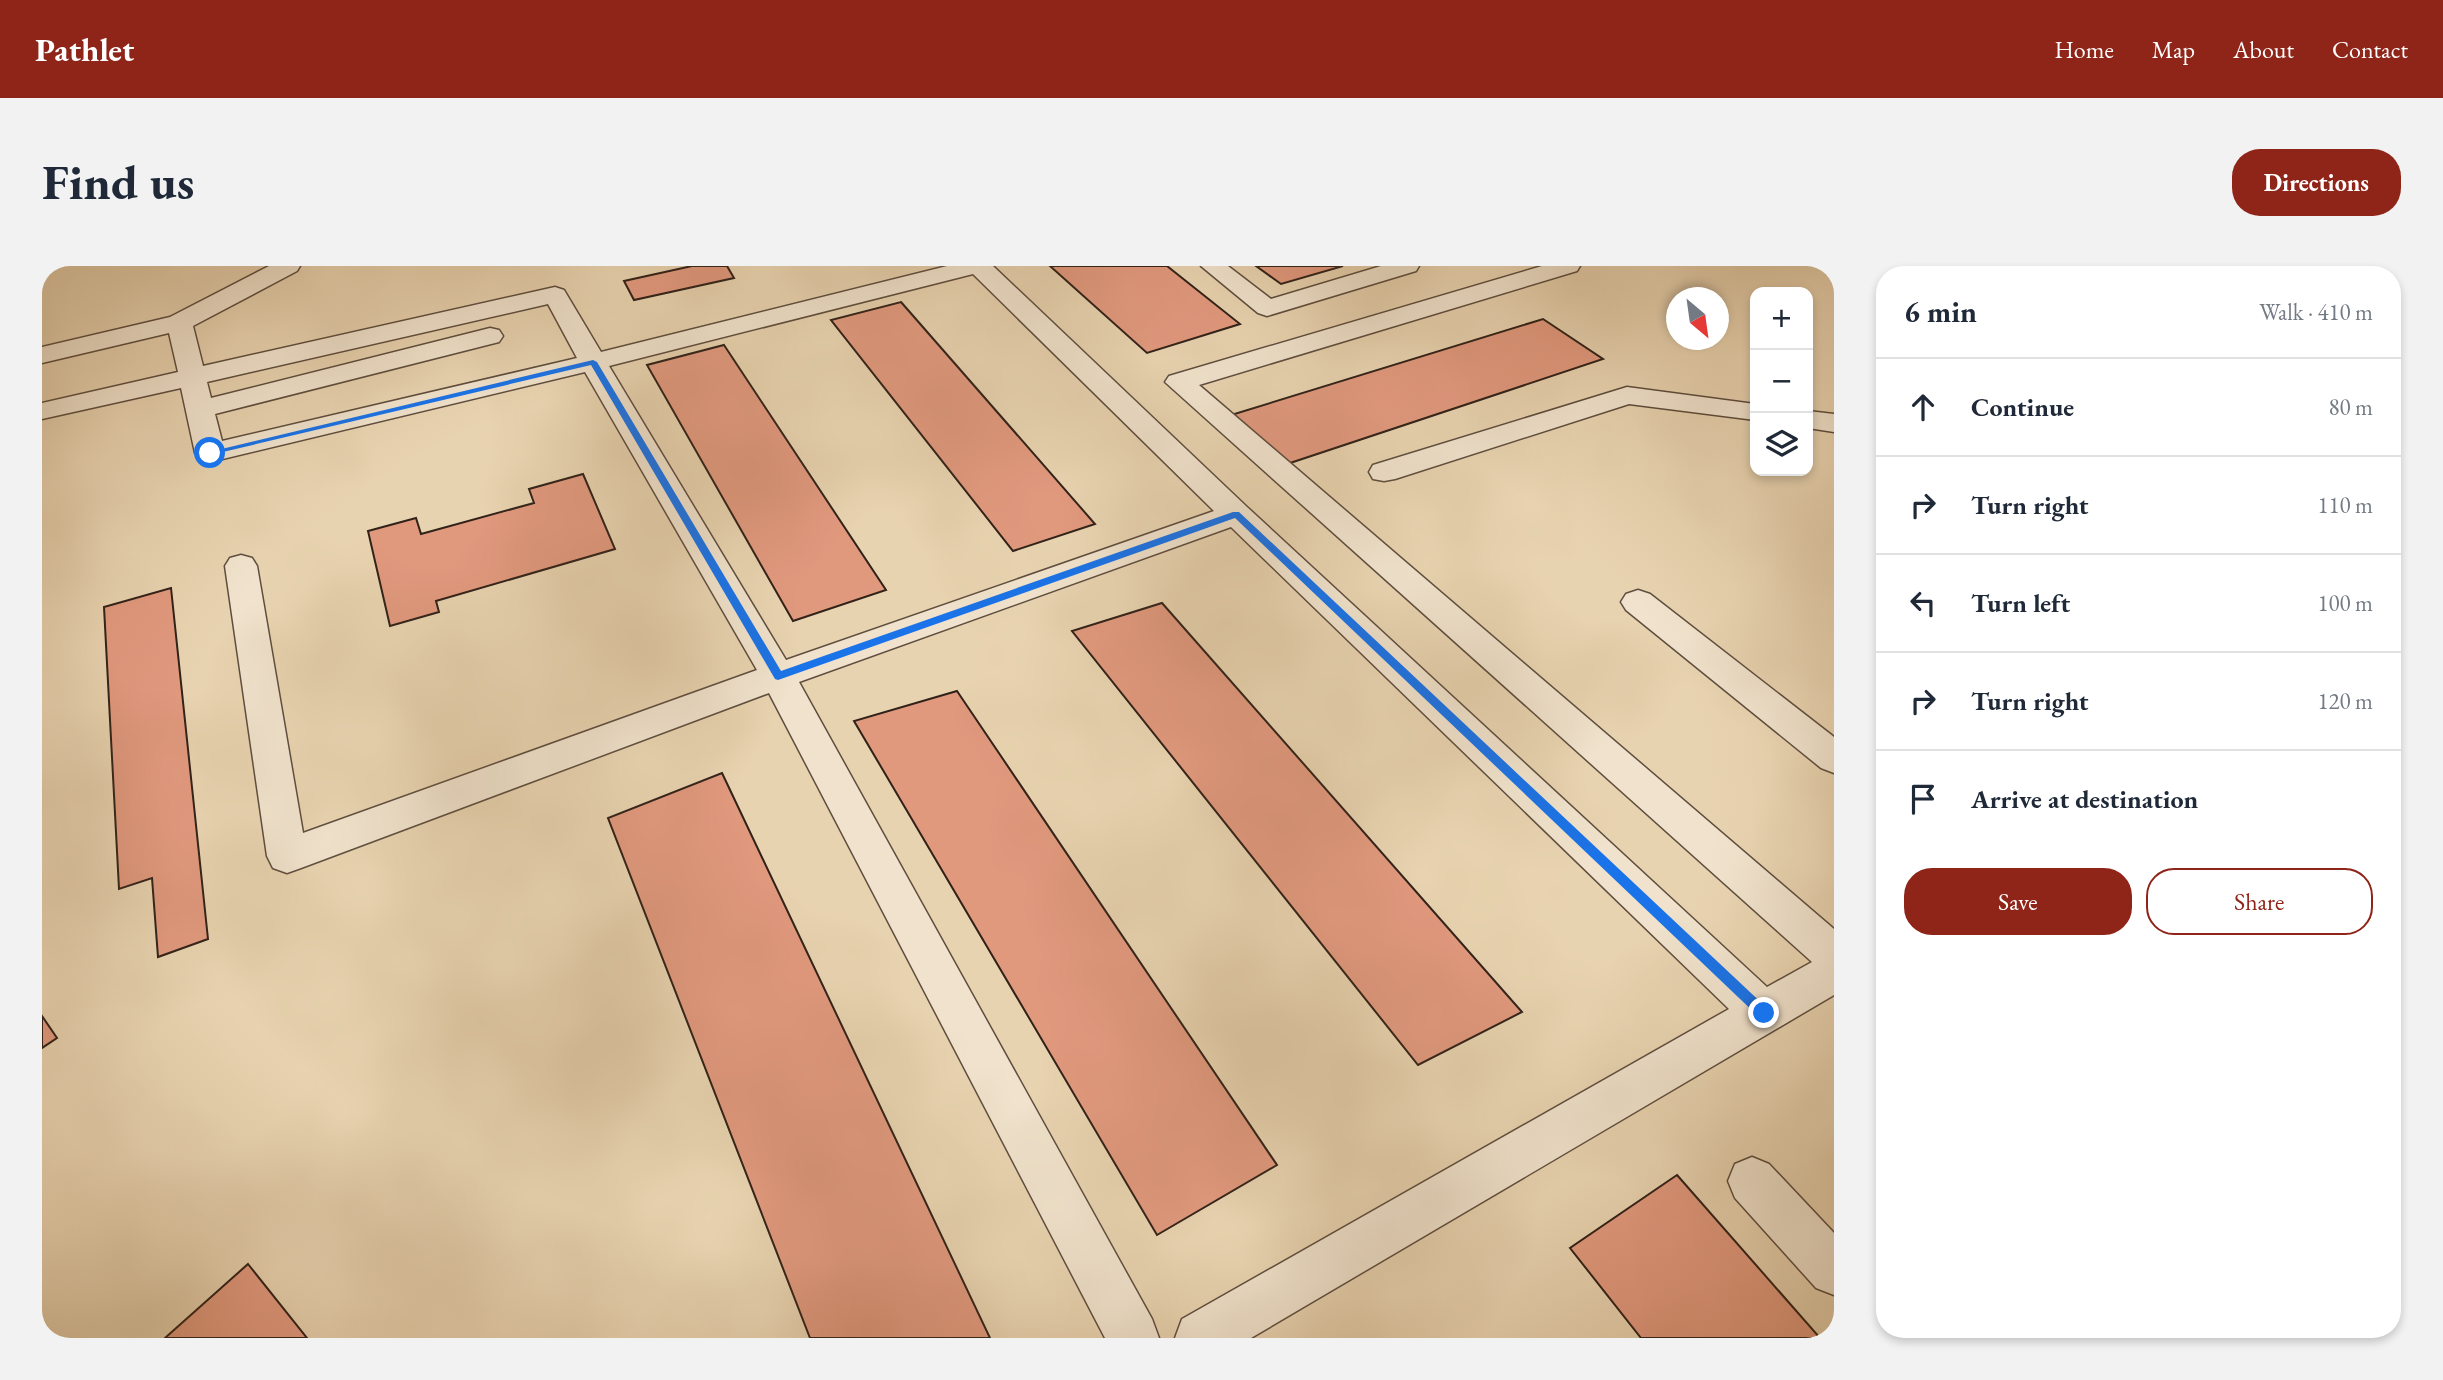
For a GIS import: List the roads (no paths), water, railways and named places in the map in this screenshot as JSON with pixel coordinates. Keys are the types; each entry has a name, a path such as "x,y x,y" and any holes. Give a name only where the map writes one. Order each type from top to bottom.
{"lane":[{"path":"42,355 179,323 288,266"},
{"path":"179,323 210,453 593,362 978,266 1764,1013"},
{"path":"1213,266 1267,308 1407,266"},
{"path":"1568,266 1178,382 1834,955"},
{"path":"42,411 555,295 778,676 1133,1338"},
{"path":"200,409 567,317"},
{"path":"1384,472 1627,395 1750,411"},
{"path":"1813,420 1834,423"},
{"path":"241,566 287,856 778,676 1236,514"},
{"path":"1638,602 1834,758"},
{"path":"1200,1338 1834,972"},
{"path":"1752,1181 1834,1270"}]}
